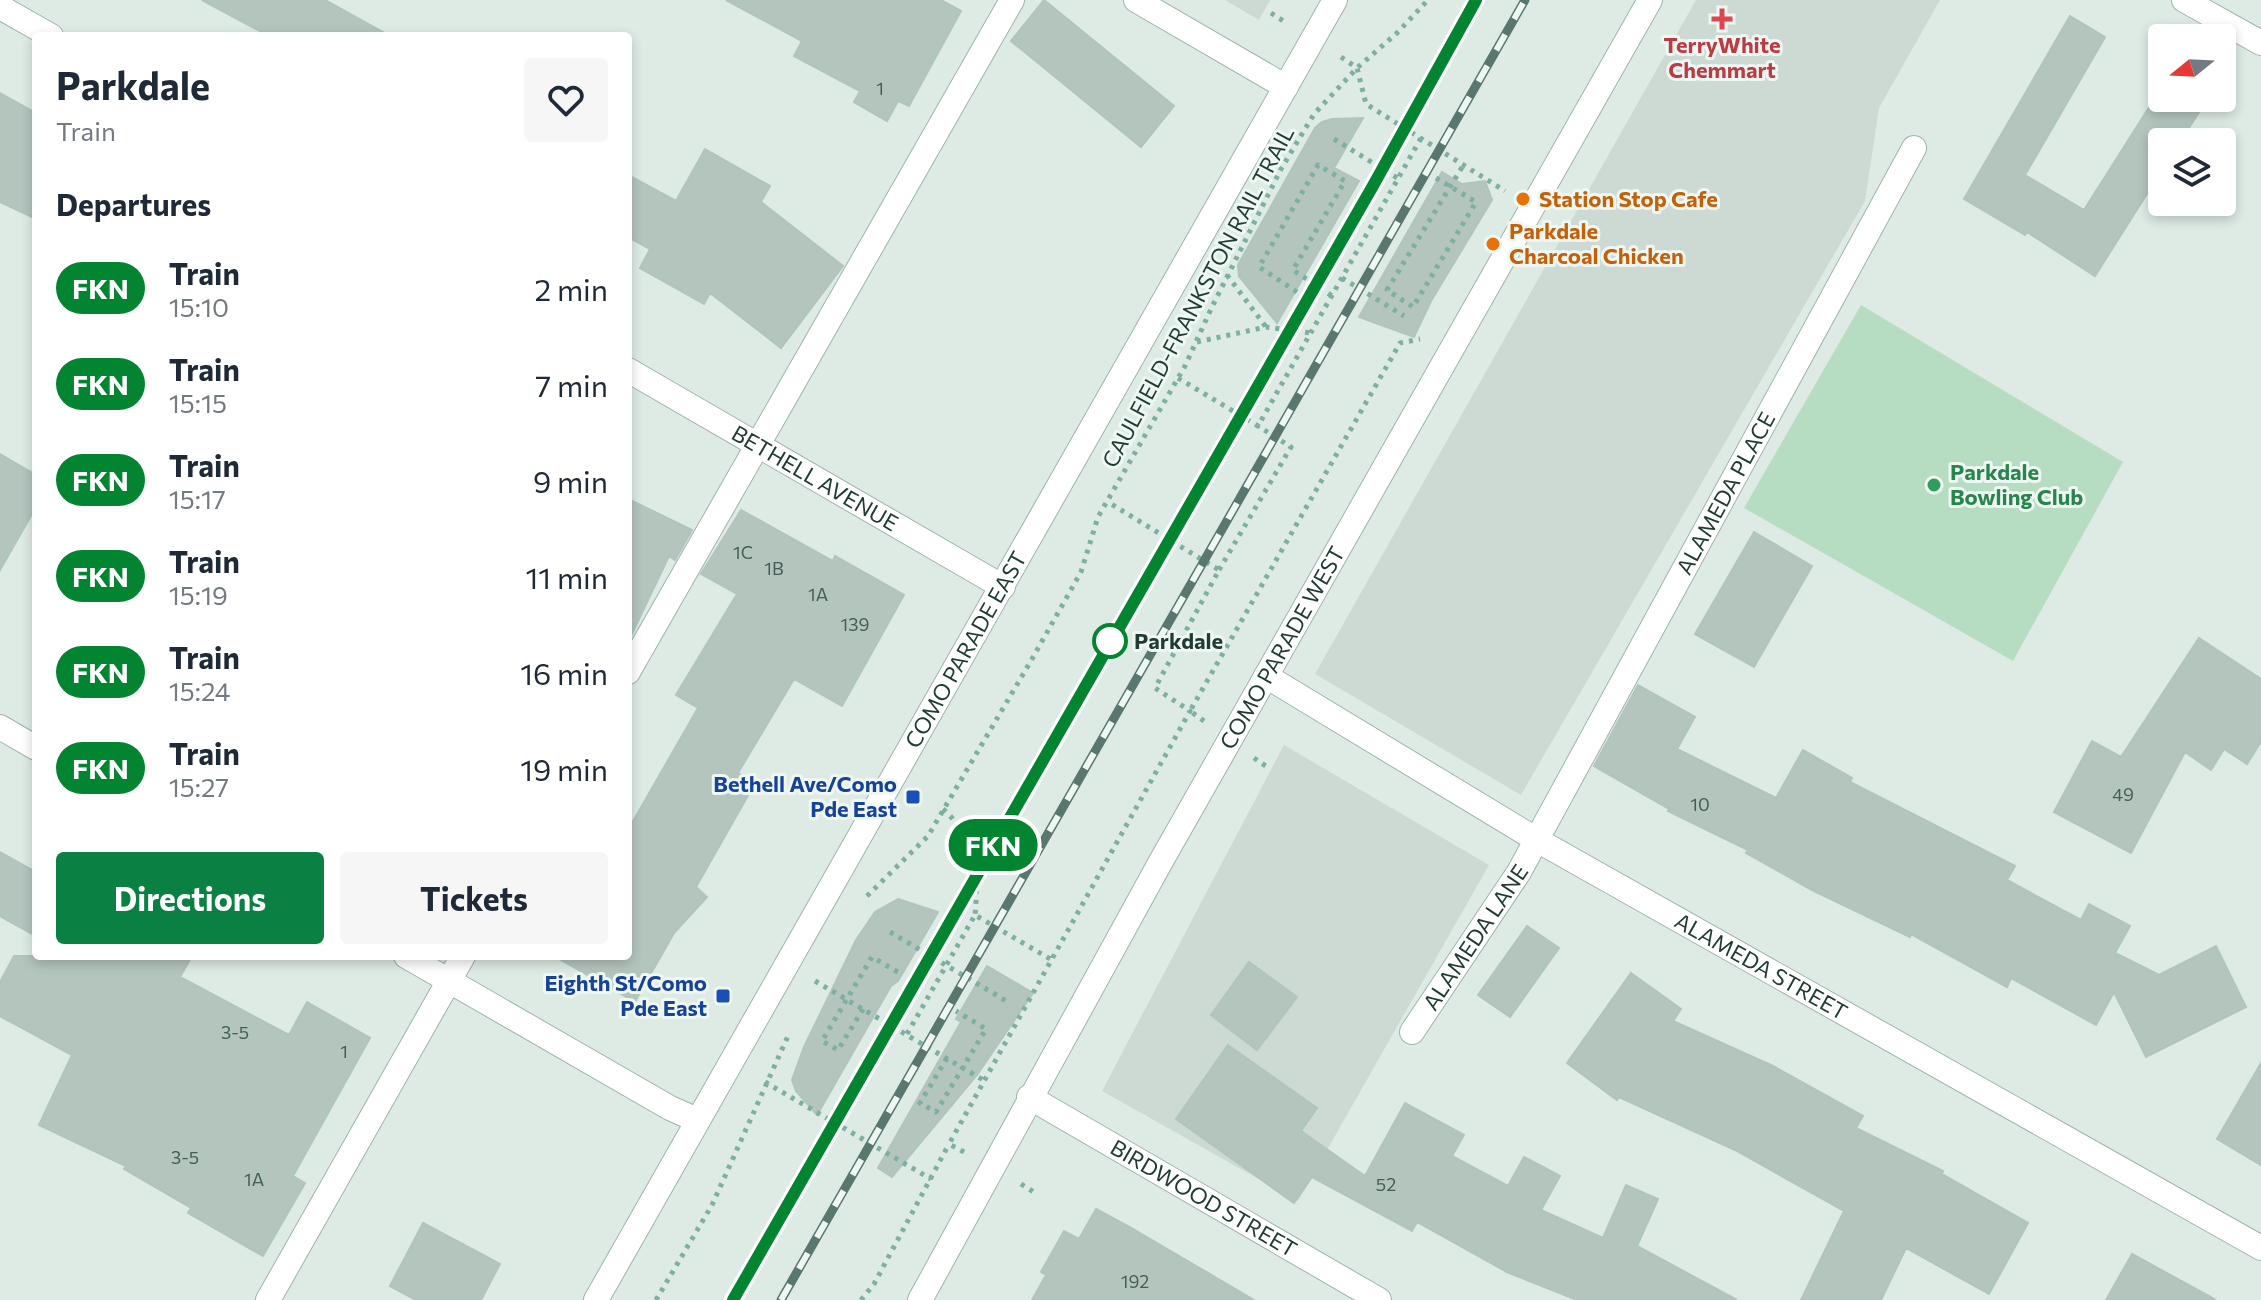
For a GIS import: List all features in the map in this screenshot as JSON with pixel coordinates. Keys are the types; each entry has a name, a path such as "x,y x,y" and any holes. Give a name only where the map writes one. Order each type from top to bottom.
{"street":[{"path":"632,665 1012,0"},
{"path":"1136,0 1286,87"},
{"name":"COMO PARADE EAST","path":"596,1300 1335,0"},
{"name":"COMO PARADE WEST","path":"920,1300 1029,1097 1650,0"},
{"path":"2184,0 2261,43"},
{"path":"0,7 44,32"},
{"name":"ALAMEDA PLACE","path":"1537,840 1914,148"},
{"name":"BETHELL AVENUE","path":"632,372 1003,587"},
{"name":"ALAMEDA STREET","path":"1266,676 1537,840 2261,1248"},
{"path":"0,727 32,746"},
{"name":"ALAMEDA LANE","path":"1412,1032 1537,840"},
{"path":"413,960 670,1108 697,1120"},
{"path":"268,1300 461,960"},
{"name":"BIRDWOOD STREET","path":"1029,1097 1379,1300"}],"path":[{"name":"CAULFIELD-FRANKSTON RAIL TRAIL","path":"859,907 928,836 1081,572 1098,517 1178,378 1281,169 1314,114 1428,0"},
{"path":"1271,13 1357,68 1366,104 1505,191 1534,205"},
{"path":"1258,426 1421,138"},
{"path":"1372,162 1334,139 1399,179"},
{"path":"1436,178 1450,186 1463,194 1476,202 1413,307 1387,290 1442,201 1449,189 1456,177 1464,164"},
{"path":"1297,292 1259,267 1318,165 1345,181 1293,270 1332,296"},
{"path":"1498,204 1505,191"},
{"path":"1227,275 1266,327"},
{"path":"1342,278 1404,316 1369,296"},
{"path":"1196,342 1266,327 1311,333"},
{"path":"861,1300 874,1284 1190,711 1400,343 1420,339 1425,333"},
{"path":"1178,378 1291,447 1155,688 1270,769"},
{"path":"1108,502 1219,570"},
{"path":"907,1034 975,915 978,877 974,862 958,827 943,809"},
{"path":"975,915 1052,960"},
{"path":"919,948 890,932 1008,1002 973,981"},
{"path":"863,1009 838,1050 822,1041 872,957 903,975"},
{"path":"808,994 820,970"},
{"path":"815,981 985,1081"},
{"path":"947,1058 920,1103 936,1112 986,1029 956,1011"},
{"path":"656,1300 712,1205 790,1032"},
{"path":"765,1082 931,1179"},
{"path":"949,1144 1037,1194"}],"shaded area":[{"path":"1225,0 1270,0 1259,20"},
{"path":"1696,0 1940,0 1879,108 1865,201 1521,795 1315,674"},
{"path":"1284,745 1489,865 1298,1201 1102,1091"}],"green space":[{"name":"Parkdale Bowling Club","path":"1861,305 2123,462 2013,661 1744,508"}],"building":[{"path":"202,0 325,0 383,32 262,32"},
{"path":"726,0 941,0 961,11 909,106 898,101 887,121 854,102 860,91 794,56 802,41"},
{"path":"1044,0 1174,106 1141,147 1011,41"},
{"path":"2070,16 2105,37 2025,175 2084,210 2148,109 2148,112 2199,112 2189,128 2148,128 2148,192 2095,276 2027,232 2025,235 1964,199"},
{"path":"0,93 32,111 32,217 0,202"},
{"path":"1363,118 1334,168 1359,181 1277,323 1239,276 1238,265 1315,128 1332,119"},
{"path":"705,149 770,186 761,202 843,266 781,348 710,293 704,304 640,268 650,249 632,239 632,177 676,201"},
{"path":"1442,172 1462,184 1485,181 1492,200 1431,301 1414,337 1359,317"},
{"path":"0,454 32,473 32,514 0,570"},
{"path":"632,501 692,530 675,560 669,556 632,634"},
{"path":"741,510 833,561 835,556 904,595 842,706 794,679 738,773 755,783 696,887 707,897 674,933 628,1014 628,998 561,960 632,960 632,823 698,708 676,695 737,594 701,574"},
{"path":"1754,532 1812,566 1754,667 1695,634"},
{"path":"2199,638 2261,679 2261,742 2247,764 2224,749 2211,770 2185,752 2131,853 2054,812 2092,741 2121,757"},
{"path":"1638,685 1695,717 1677,749 1776,798 1803,750 1852,778 1850,782 2015,866 2007,880 2081,920 2089,904 2130,926 2115,953 2159,975 2216,946 2246,1007 2146,1057 2114,992 2096,1025 2011,978 2007,987 1911,934 1910,937 1812,890 1746,853 1748,850 1668,811 1594,766"},
{"path":"0,852 32,870 32,934 0,916"},
{"path":"898,899 938,912 898,981 891,986 817,1115 796,1091 792,1080 804,1047 856,940 875,912"},
{"path":"1527,926 1559,948 1510,1017 1478,995"},
{"path":"14,956 32,956 32,960 190,960 180,977 289,1035 307,1002 370,1038 293,1176 305,1183 263,1256 188,1213 191,1208 124,1169 126,1166 39,1125 72,1055 0,1016 0,982"},
{"path":"1249,962 1297,997 1257,1050 1211,1015"},
{"path":"987,966 1033,993 977,1075 892,1177 878,1168 961,1022 956,1019"},
{"path":"1631,973 1681,1009 1673,1021 1773,1066 1863,1116 1856,1128 1943,1171 1942,1174 2028,1223 1989,1294 1906,1248 1881,1300 1801,1300 1844,1211 1735,1150 1619,1097 1617,1100 1567,1063"},
{"path":"1228,1045 1317,1108 1301,1131 1365,1176 1405,1103 1464,1135 1452,1156 1508,1186 1524,1157 1560,1176 1541,1210 1603,1238 1626,1185 1658,1199 1637,1246 1737,1300 1577,1300 1507,1272 1417,1222 1412,1231 1312,1177 1294,1203 1176,1119"},
{"path":"2261,1063 2261,1165 2217,1139"},
{"path":"1096,1209 1254,1300 1032,1300 1046,1275 1041,1272 1064,1231 1079,1239"},
{"path":"423,1223 500,1264 481,1300 416,1300 390,1286"},
{"path":"2132,1254 2216,1300 2106,1300"}],"railway":[{"path":"733,1300 1476,0"},
{"path":"781,1300 1525,0"}],"train":[{"name":"FKN","path":"733,1300 1374,184 1476,0"}],"place":[{"name":"TerryWhite Chemmart","path":"1722,19"},
{"name":"Station Stop Cafe","path":"1523,199"},
{"name":"Parkdale Charcoal Chicken","path":"1493,244"},
{"name":"Parkdale Bowling Club","path":"1934,485"},
{"name":"Parkdale","path":"1110,641"},
{"name":"Bethell Ave/Como Pde East","path":"913,797"},
{"name":"Eighth St/Como Pde East","path":"723,996"}]}
